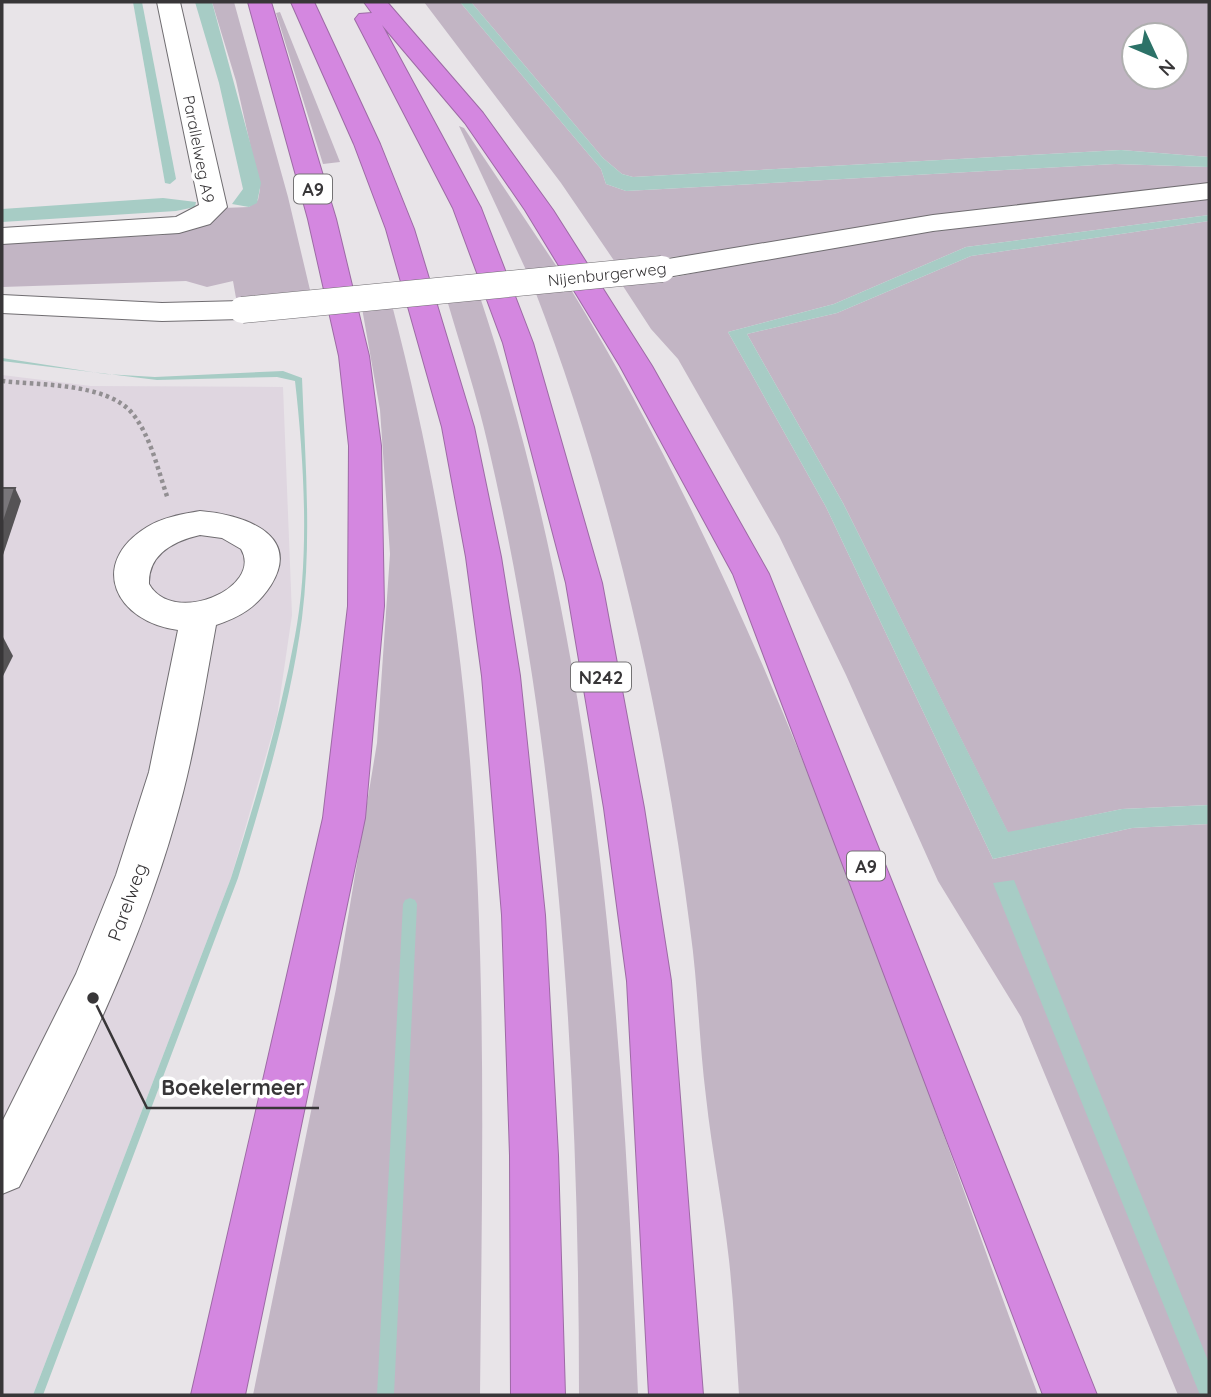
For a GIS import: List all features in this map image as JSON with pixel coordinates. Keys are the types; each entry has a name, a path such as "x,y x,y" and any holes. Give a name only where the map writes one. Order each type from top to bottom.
{"highway":[{"name":"A9","path":"218,1395 344,818 366,606 365,446 355,356 322,219 259,2"},
{"path":"302,2 386,191 398,227 460,436 481,547 501,680 527,947 534,1108 538,1395"},
{"name":"N242","path":"358,2 467,208 518,343 584,583 624,808 649,981 676,1395"},
{"name":"A9","path":"375,2 474,118 539,210 636,366 751,574 901,954 1070,1395"}],"street":[{"name":"Parallelweg A9","path":"2,236 179,225 200,218 213,207 168,2"},
{"name":"Nijenburgerweg","path":"2,304 162,312 242,310 662,269 933,223 1209,191"},
{"path":"200,523 236,527 257,544 262,555 262,568 247,592 217,610 198,615 177,616 157,612 142,603 133,590 130,576 134,561 145,547 160,535 180,527 200,523"},
{"name":"Parelweg","path":"2,1170 94,986 145,853 169,772 198,615"}],"path":[{"path":"2,381 90,392 109,397 131,411 180,527"}],"shaded area":[{"path":"133,2 142,2 176,179 170,184 165,183"},
{"path":"195,2 212,2 261,183 257,203 249,207 232,204 243,189 219,83"},
{"path":"212,2 234,2 288,197 310,290 236,298 233,281 207,287 186,281 2,287 2,243 165,235 166,230 195,229 223,208 249,207 258,200 260,189 236,81"},
{"path":"424,2 460,2 601,169 606,184 626,191 1115,164 1209,167 1209,184 1017,205 683,256 615,262 561,183"},
{"path":"460,2 471,2 603,158 622,174 633,177 1121,150 1209,157 1209,167 1115,164 626,191 606,184 601,169"},
{"path":"471,2 1209,2 1209,157 1121,150 633,177 622,174 603,158"},
{"path":"280,12 340,162 323,164 276,13"},
{"path":"459,126 464,128 557,267 526,270"},
{"path":"1209,196 1209,215 966,247 834,304 728,332 826,507 993,859 1132,828 1209,824 1209,1395 1178,1395 1021,1017 938,881 846,675 779,536 678,359 651,329 621,283 676,277 823,246"},
{"path":"163,198 196,202 195,207 176,211 2,222 2,209"},
{"path":"1209,215 1209,221 971,256 837,313 747,334 843,503 1008,832 1122,809 1209,805 1209,824 1132,828 993,859 826,507 728,332 834,304 966,247"},
{"path":"1209,221 1209,805 1122,809 1008,833 843,503 747,334 837,313 971,256"},
{"path":"570,288 644,418 712,553 773,690 884,971 1038,1395 739,1395 729,1260 706,1097 693,949 665,767 611,524 563,367 535,291"},
{"path":"480,297 520,430 552,565 578,702 598,840 624,1117 638,1395 579,1395 575,1157 569,1037 548,798 533,679 513,561 484,427 447,300"},
{"path":"392,305 419,418 441,531 458,646 470,761 481,999 480,1395 253,1395 336,989 377,743 390,554 380,410 362,308"},
{"path":"2,358 94,372 2,361"},
{"path":"283,371 302,378 307,498 305,588 297,651 283,717 238,878 43,1395 33,1395 231,878 275,728 295,636 303,575 303,476 295,381 277,377 157,380 111,374 155,377"},
{"path":"2,375 91,386 283,387 292,615 277,717 231,878 33,1395 2,1395"},
{"path":"1014,880 1209,1363 1209,1395 1200,1395 993,883"}],"building":[{"path":"2,488 15,488 2,527"}],"waterway":[{"path":"385,1395 410,904"}],"place":[{"name":"Boekelermeer","path":"93,998"}]}
